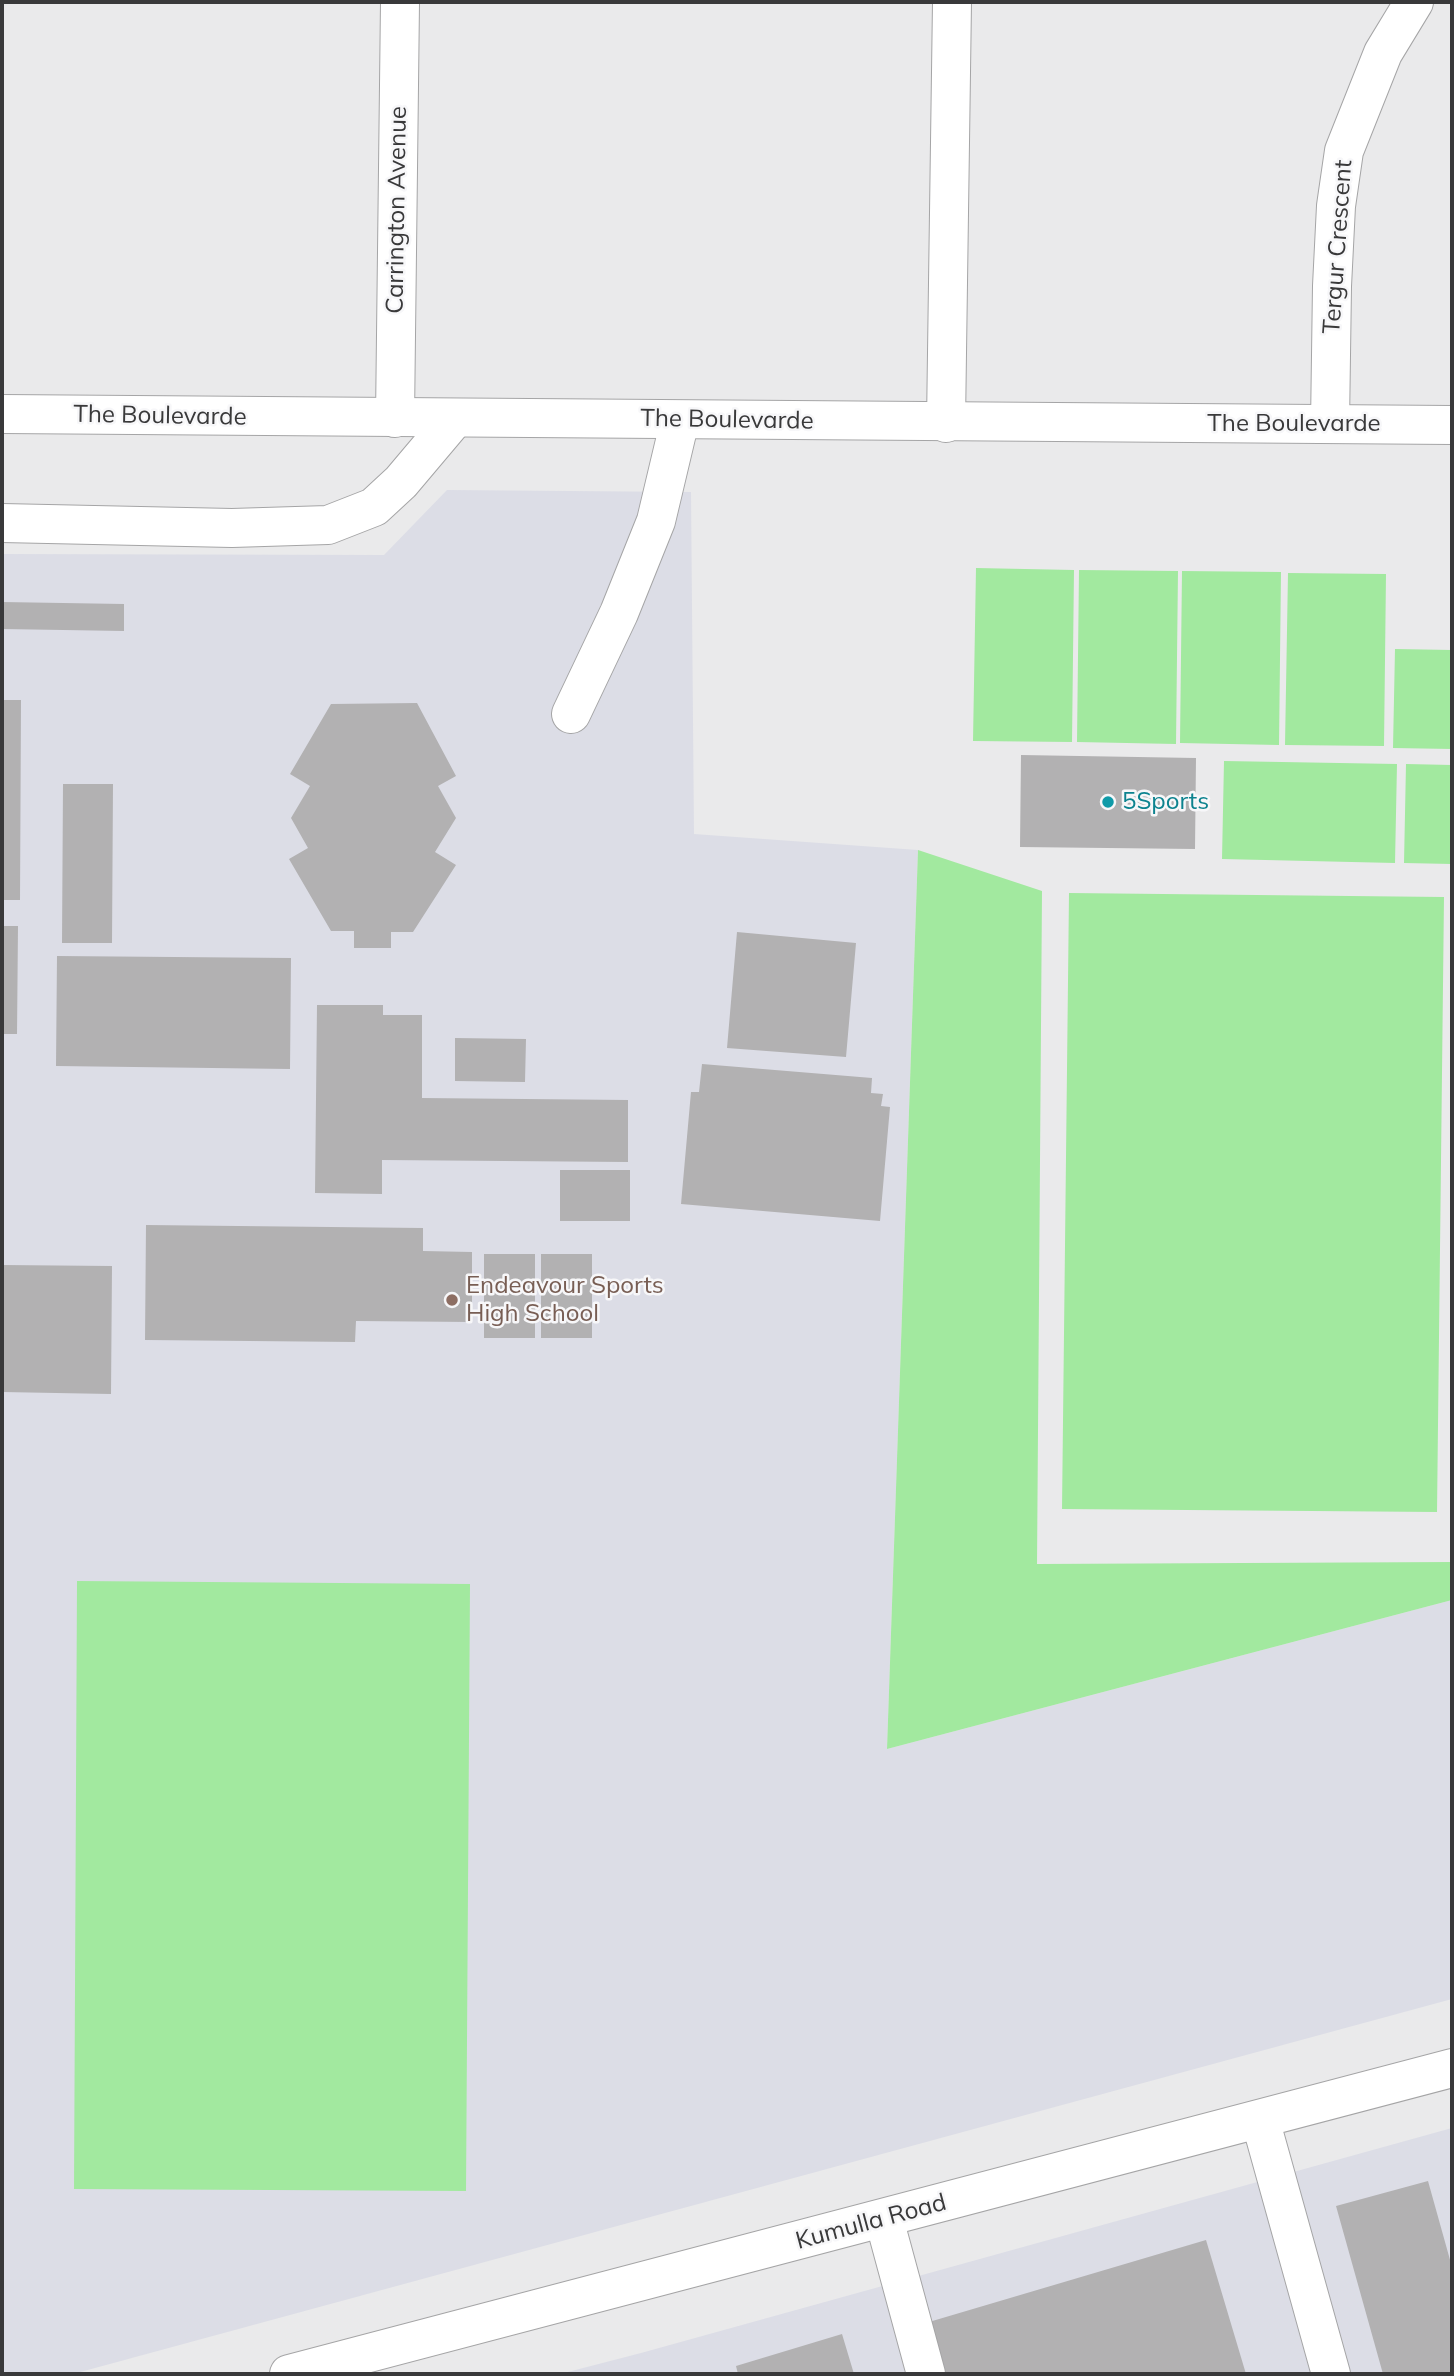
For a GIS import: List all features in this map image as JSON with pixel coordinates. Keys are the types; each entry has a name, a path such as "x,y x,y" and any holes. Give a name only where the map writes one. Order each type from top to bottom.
{"street":[{"name":"Carrington Avenue","path":"395,418 400,2"},
{"path":"946,423 952,2"},
{"name":"Tergur Crescent","path":"1330,424 1336,206 1344,151 1383,53 1414,2"},
{"name":"The Boulevarde","path":"2,414 1452,425"},
{"path":"2,523 194,528 328,525 374,507 401,482 455,418"},
{"path":"571,713 619,613 656,521 680,420"},
{"name":"Kumulla Road","path":"289,2374 1452,2068"},
{"path":"1260,2119 1331,2374"},
{"path":"884,2218 926,2374"}],"shaded area":[{"name":"Endeavour Sports High School","path":"447,490 691,492 694,834 918,850 887,1749 1452,1600 1452,1999 73,2374 2,2374 2,554 384,555"},
{"path":"1452,2128 1452,2374 560,2374 641,2353"}],"green space":[{"path":"976,568 1074,570 1072,742 973,741"},
{"path":"1079,570 1178,571 1176,744 1077,742"},
{"path":"1182,571 1281,572 1279,745 1180,743"},
{"path":"1288,573 1386,574 1384,746 1285,745"},
{"path":"1395,649 1452,650 1452,749 1393,748"},
{"path":"1224,761 1397,764 1395,863 1222,859"},
{"path":"1406,764 1452,765 1452,864 1404,863"},
{"path":"918,850 1042,891 1037,1564 1452,1562 1452,1600 887,1749"},
{"path":"1069,893 1444,897 1437,1512 1062,1509"},
{"path":"77,1581 470,1584 466,2191 74,2189"}],"building":[{"path":"2,602 124,604 124,631 2,629"},
{"path":"2,700 21,700 20,900 2,900"},
{"path":"417,703 456,776 438,786 456,818 435,852 456,865 413,932 391,932 391,948 354,948 354,931 331,931 289,859 308,848 291,818 310,786 290,774 331,704"},
{"name":"5Sports","path":"1021,755 1196,758 1195,849 1020,847"},
{"path":"63,784 113,784 112,943 62,943"},
{"path":"2,926 18,926 17,1034 2,1034"},
{"path":"737,932 856,943 846,1057 727,1048"},
{"path":"57,956 291,958 290,1069 56,1066"},
{"path":"317,1005 383,1005 383,1015 422,1015 422,1098 628,1100 628,1162 382,1160 382,1194 315,1193"},
{"path":"455,1038 526,1039 525,1082 455,1081"},
{"path":"702,1064 872,1078 871,1093 883,1094 881,1106 890,1107 880,1221 681,1204 691,1092 699,1092"},
{"path":"560,1170 630,1170 630,1221 560,1221"},
{"path":"146,1225 423,1228 423,1251 472,1252 472,1322 356,1321 355,1342 145,1340"},
{"path":"484,1254 535,1254 535,1338 484,1338"},
{"path":"541,1254 592,1254 592,1338 541,1338"},
{"path":"2,1265 112,1266 111,1394 2,1392"},
{"path":"1428,2181 1452,2267 1452,2374 1383,2374 1336,2206"},
{"path":"1206,2240 1246,2374 944,2374 929,2322"},
{"path":"842,2334 854,2374 738,2374 736,2366"}],"place":[{"name":"5Sports","path":"1108,802"},
{"name":"Endeavour Sports High School","path":"452,1300"}]}
